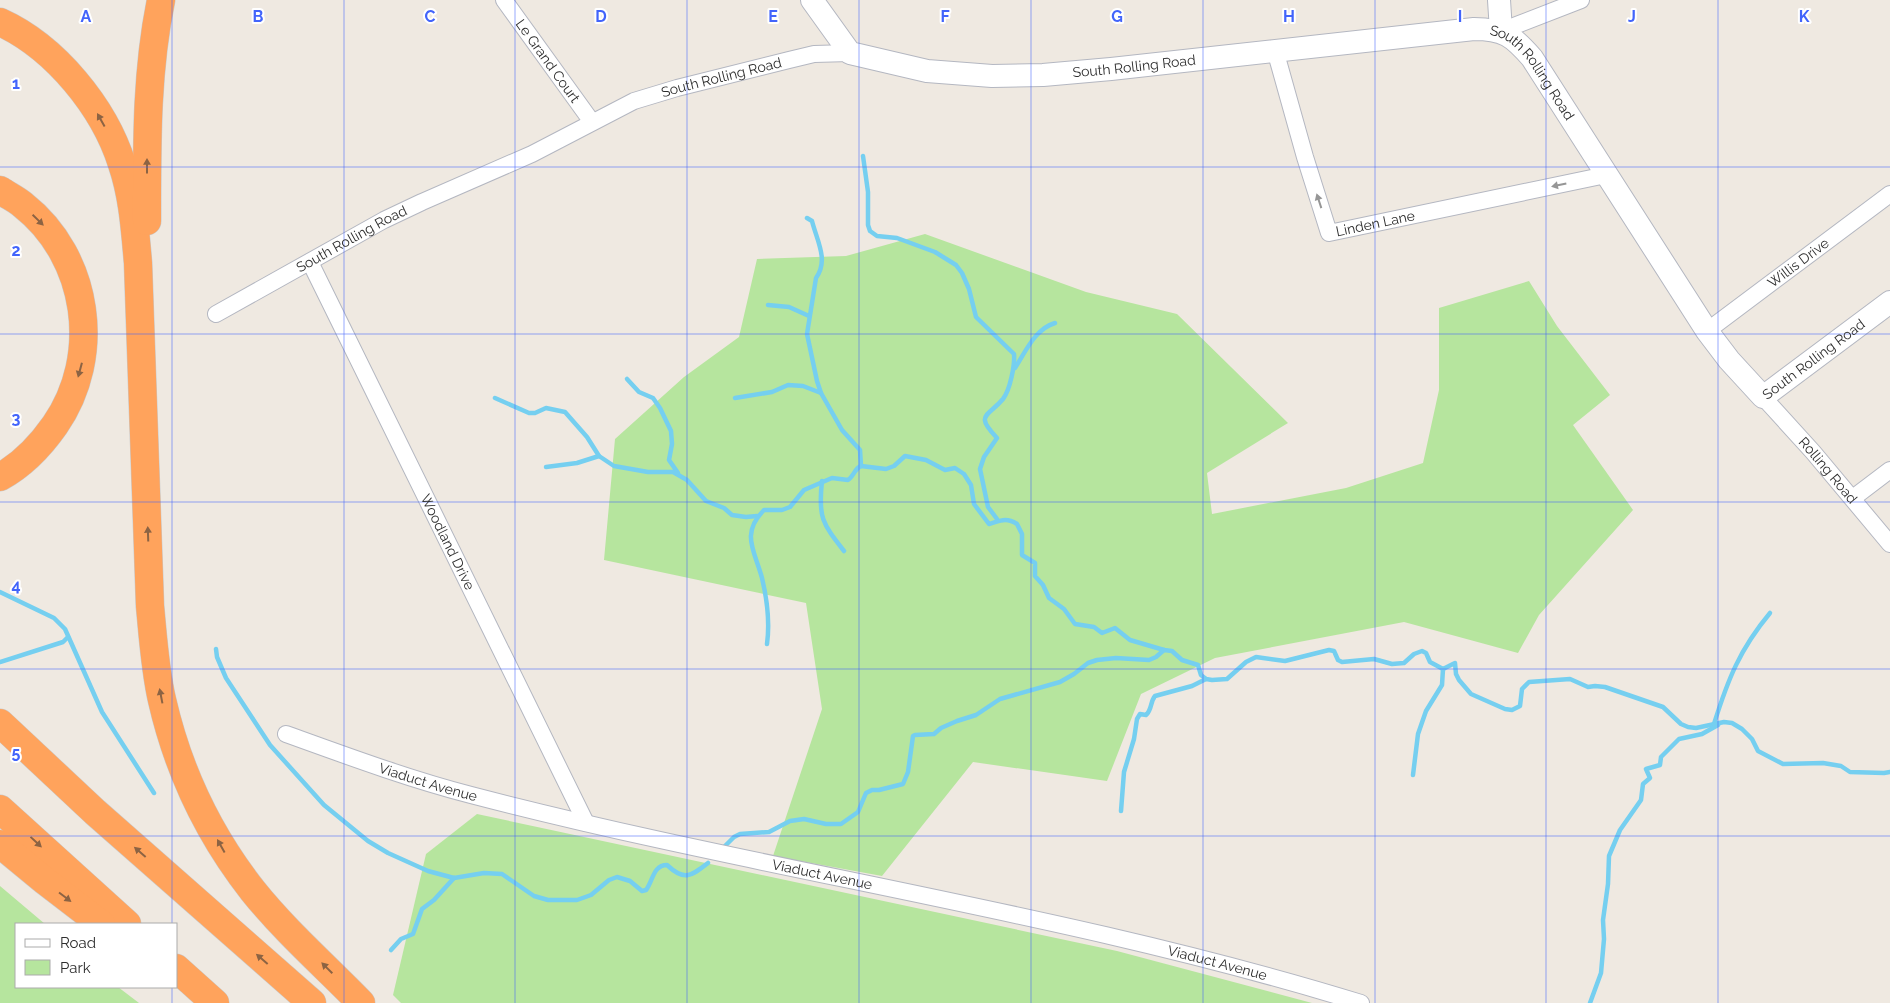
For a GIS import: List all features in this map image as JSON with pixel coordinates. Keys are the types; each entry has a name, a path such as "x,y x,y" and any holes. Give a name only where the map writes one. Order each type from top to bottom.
{"highway":[{"path":"144,407 147,122 154,35 161,0"},
{"path":"0,22 33,41 68,72 91,102 109,134 122,163 133,207 138,263 151,616 154,654 161,699 172,738 201,810 226,854 254,892 361,1003"},
{"path":"0,190 23,205 46,228 67,260 79,288 84,325 82,359 75,387 63,413 47,437 27,457 0,477"},
{"path":"0,723 95,812 312,1003"},
{"path":"0,809 126,923"},
{"path":"0,844 100,923"},
{"path":"178,970 215,1003"},
{"path":"178,984 203,1003"}],"street":[{"name":"Le Grand Court","path":"504,0 592,122"},
{"path":"812,0 850,53"},
{"path":"1499,0 1501,31 1581,0"},
{"name":"South Rolling Road","path":"216,314 384,220 532,154 634,101 677,88 814,54 850,53 927,72 992,76 1043,75 1474,29 1501,31 1518,41 1532,58 1707,332 1729,360 1763,397 1890,302"},
{"name":"Linden Lane","path":"1275,50 1305,158 1329,233 1606,175"},
{"name":"Willis Drive","path":"1707,332 1890,194"},
{"name":"Woodland Drive","path":"310,262 586,823"},
{"name":"Rolling Road","path":"1763,397 1853,498 1890,544"},
{"path":"1853,498 1890,470"},
{"name":"Viaduct Avenue","path":"286,734 410,778 469,795 714,853 1065,925 1167,949 1361,1003"}],"green space":[{"path":"925,234 1086,292 1177,314 1288,423 1207,473 1212,514 1346,488 1423,463 1439,390 1439,308 1529,281 1557,326 1610,395 1573,425 1633,510 1539,615 1518,653 1404,622 1215,658 1141,694 1107,781 973,762 882,876 773,856 822,709 806,603 604,560 615,439 684,377 739,337 757,259 846,256"},
{"path":"477,814 1117,951 1312,1003 401,1003 393,995 426,854"},
{"path":"0,886 44,923 15,923 15,988 119,988 139,1003 0,1003"}],"waterway":[{"path":"863,156 868,192 868,225 870,231 877,236 897,238 935,252 956,265 969,289 976,317 1014,354 1014,364 1006,395 988,413 985,420 997,438 984,457 980,469 988,507 997,519"},
{"path":"807,218 812,221 822,257 822,264 816,278 807,334 817,381 821,393 842,430 860,450 861,466"},
{"path":"768,305 789,307 809,316"},
{"path":"1015,368 1036,335 1055,323"},
{"path":"627,379 639,392 653,398 660,408 671,431 672,444 669,460 678,473"},
{"path":"735,398 772,392 788,385 803,386 821,393"},
{"path":"495,398 529,413 535,413 546,408 565,412 587,437 599,456 614,466 648,472 673,472 687,480 706,501 724,508 732,515 757,516"},
{"path":"546,467 577,463 599,456"},
{"path":"767,644 768,619 765,594 751,543 751,535 757,519 764,510 782,510 790,507 804,490 832,478 848,480 857,468 861,466 886,469 894,466 905,456 926,460 945,470 955,468 964,474 971,485 974,504 989,524 1006,520 1017,524 1022,534 1022,555 1035,563 1035,576 1043,585 1049,598 1064,609 1075,624 1094,627 1102,633 1115,628 1130,640 1172,651 1182,660 1198,665 1201,675 1206,679 1227,679 1246,662 1256,657 1285,661 1329,650 1334,651 1338,660 1342,662 1374,659 1392,664 1404,663 1414,654 1422,651 1426,653 1430,662 1443,669"},
{"path":"822,481 821,512 823,519 844,551"},
{"path":"0,592 54,618 65,629 102,712 154,793"},
{"path":"1714,724 1736,665 1751,639 1770,613"},
{"path":"0,662 63,642 68,637"},
{"path":"216,649 217,657 226,678 270,745 324,805 368,841 388,853 428,871 454,878 484,873 502,874 534,896 548,900 577,900 591,895 609,880 617,877 630,881 642,891 646,890 654,874 662,866 667,865 678,873 687,875 692,874 708,863"},
{"path":"723,848 740,834 769,832 790,821 804,819 826,824 841,824 858,812 866,793 903,784 908,772 913,736 934,734 941,728 976,715 1000,699 1060,682 1088,663 1116,658 1149,660 1164,650"},
{"path":"1443,669 1455,663 1456,674 1459,680 1471,694 1505,709 1512,710 1520,706 1522,689 1529,682 1570,679 1588,687 1605,687 1663,707 1681,724 1688,727 1696,728 1724,722 1732,723 1742,729 1752,739 1758,751 1783,764 1823,763 1841,766 1850,772 1890,772"},
{"path":"1413,775 1418,734 1426,711 1442,685 1443,669"},
{"path":"1121,811 1124,772 1134,739 1137,719 1140,714 1146,715 1148,713 1155,696 1192,686 1206,679"},
{"path":"1590,1003 1601,973 1604,939 1603,920 1608,884 1609,856 1620,830 1641,800 1643,784 1650,778 1646,769 1660,765 1661,757 1679,739 1702,734 1718,725"},
{"path":"391,950 401,939 413,934 422,909 434,900 454,878"}]}
